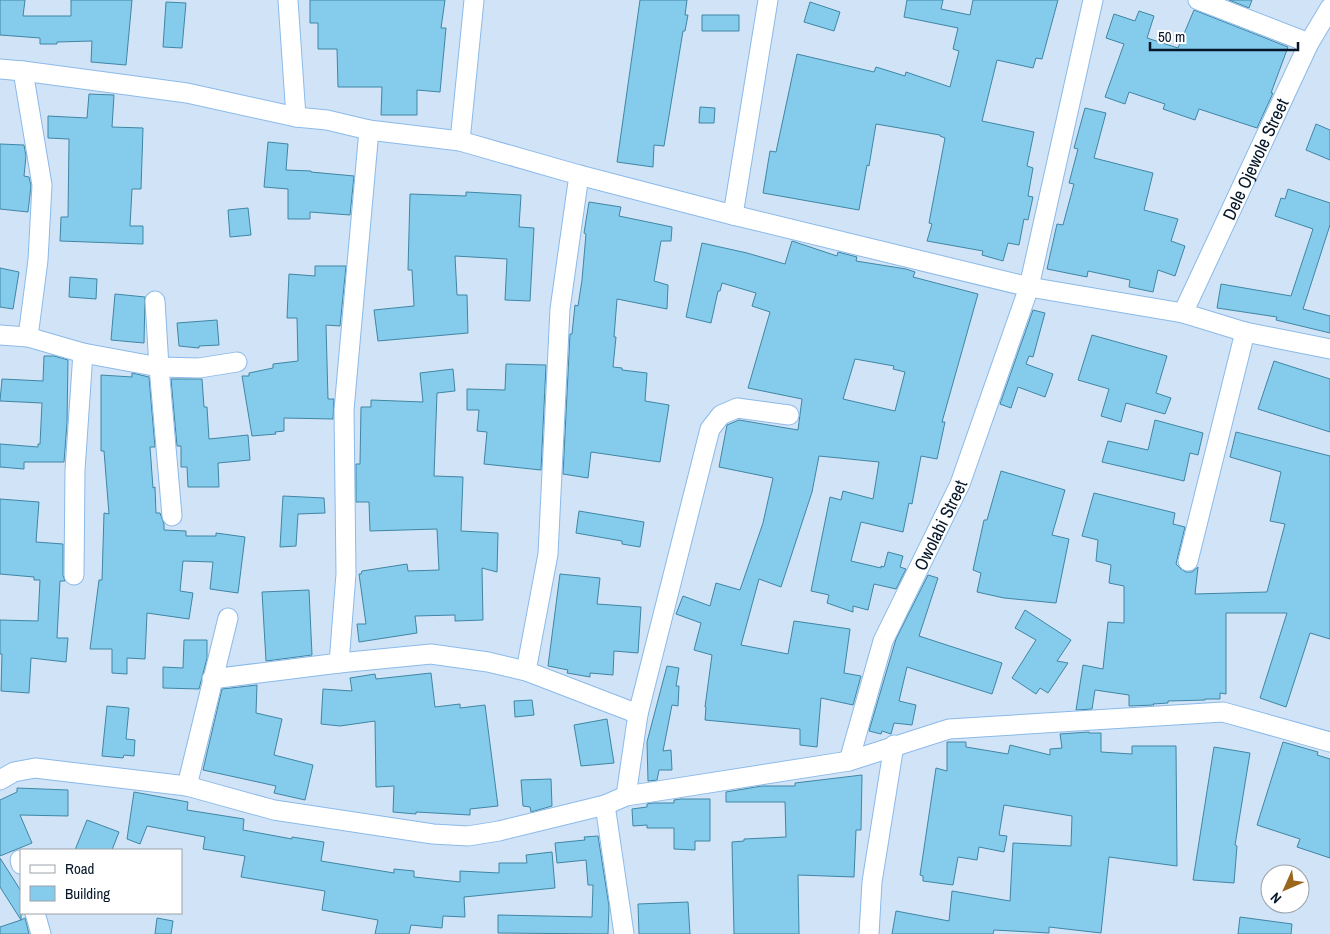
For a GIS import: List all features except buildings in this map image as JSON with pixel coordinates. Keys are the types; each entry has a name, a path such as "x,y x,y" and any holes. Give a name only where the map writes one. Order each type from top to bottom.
{"street":[{"path":"288,0 296,117"},
{"path":"460,141 474,0"},
{"path":"733,215 768,0"},
{"name":"Owolabi Street","path":"850,761 883,641 960,484 1029,287 1093,0"},
{"path":"1198,0 1309,44"},
{"name":"Dele Ojewole Street","path":"1183,313 1309,44 1330,8"},
{"path":"0,69 187,93 296,117 327,120 369,130 460,141 579,175 733,215 1029,287 1183,313 1245,332 1330,349"},
{"path":"23,71 42,184 38,260 28,337"},
{"path":"340,662 346,574 344,410 369,130"},
{"path":"526,671 548,554 560,309 579,175"},
{"path":"155,301 172,516"},
{"path":"1188,561 1245,332"},
{"path":"0,335 28,337 83,353 159,367 199,368 237,362"},
{"path":"74,575 75,470 83,353"},
{"path":"626,796 638,714 710,429 721,414 737,408 789,415"},
{"path":"187,786 228,618"},
{"path":"212,679 340,662 431,654 488,662 526,671 638,714"},
{"path":"0,780 14,772 35,768 187,786 274,810 433,834 459,835 499,831 605,805 626,796 850,761 949,728 1223,712 1330,742"},
{"path":"869,934 872,882 894,745"},
{"path":"605,805 624,934"},
{"path":"35,914 41,934"}]}
